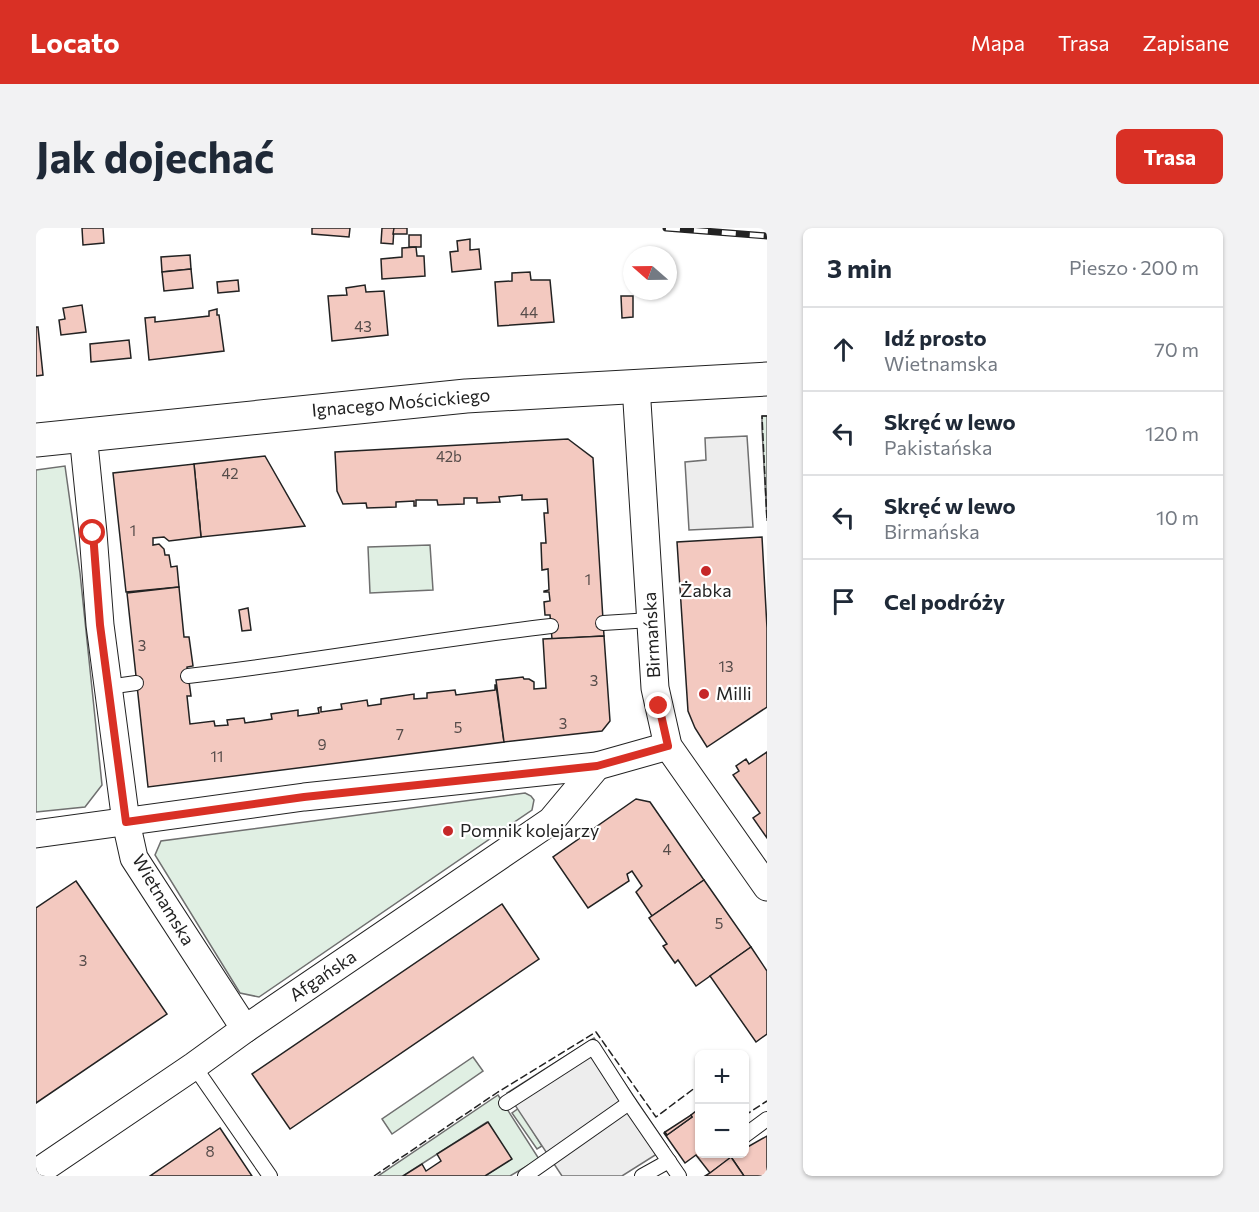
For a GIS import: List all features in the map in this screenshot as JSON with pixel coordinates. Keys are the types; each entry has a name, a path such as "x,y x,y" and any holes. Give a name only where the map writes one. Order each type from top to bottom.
{"street":[{"name":"Ignacego Mościckiego","path":"36,440 466,396 767,379"},
{"name":"Birmańska","path":"636,386 655,688 668,746 767,887"},
{"name":"Wietnamska","path":"83,434 100,625 126,822 134,858 245,1029"},
{"path":"36,834 304,797 597,766 668,746"},
{"name":"Afgańska","path":"36,1173 551,821 597,766"}],"lane":[{"path":"603,623 651,620"},
{"path":"188,676 551,626"},
{"path":"108,687 136,683"},
{"path":"506,1103 593,1047 680,1176"},
{"path":"194,1066 270,1176"},
{"path":"525,1176 629,1103"},
{"path":"749,1132 767,1119"},
{"path":"642,1176 669,1161"}],"green space":[{"path":"762,416 767,416 767,521 762,429"},
{"path":"65,466 80,573 102,785 85,807 36,812 36,470"},
{"path":"430,545 433,590 370,593 368,547"},
{"path":"525,793 534,800 532,810 259,997 240,993 155,855 161,841"},
{"path":"473,1057 483,1071 392,1134 382,1119"},
{"path":"498,1095 539,1159 510,1176 485,1176 511,1159 487,1122 403,1176 378,1176"},
{"path":"519,1108 542,1146 537,1149 512,1113"}],"shaded area":[{"path":"747,436 753,527 689,530 685,462 706,460 705,438"},
{"path":"594,1038 668,1147 622,1176 562,1176 507,1093"}],"building":[{"path":"82,228 103,228 104,243 83,245"},
{"path":"312,228 350,228 349,237 312,234"},
{"path":"382,228 394,228 393,244 381,243"},
{"path":"394,228 407,228 407,234 393,234"},
{"path":"409,235 421,235 421,247 409,247"},
{"path":"470,239 470,250 479,249 481,269 452,272 450,252 458,251 457,241"},
{"path":"416,247 417,256 424,256 425,276 382,279 381,259 402,257 402,248"},
{"path":"190,255 191,269 162,272 161,257"},
{"path":"191,269 193,288 164,291 162,272"},
{"path":"530,272 531,280 550,280 554,322 498,326 495,282 512,281 512,273"},
{"path":"238,280 239,291 218,293 217,282"},
{"path":"365,285 366,292 384,291 388,335 332,341 328,296 347,295 346,288"},
{"path":"621,296 623,296 623,300 633,300 633,317 622,318"},
{"path":"82,305 86,332 61,335 59,320 65,319 63,308"},
{"path":"217,309 224,351 149,360 145,318 155,317 155,322 209,316 209,311"},
{"path":"36,327 38,327 43,375 36,376"},
{"path":"129,340 131,358 91,362 90,344"},
{"path":"568,439 593,458 604,636 552,639 550,615 545,615 544,602 550,601 549,592 544,592 549,590 548,569 542,570 541,543 546,543 544,513 548,513 547,499 522,500 522,495 499,497 500,502 477,503 477,498 464,498 464,504 438,505 437,500 416,500 416,506 414,506 414,501 396,502 396,507 367,508 366,503 343,504 337,491 335,452"},
{"path":"265,456 305,526 201,537 194,464"},
{"path":"194,464 201,537 169,541 164,537 153,538 153,545 159,544 164,549 165,555 169,555 171,567 177,566 179,587 126,592 113,473"},
{"path":"762,537 767,628 767,707 707,747 688,711 677,542"},
{"path":"179,587 184,637 189,637 193,666 187,667 191,696 187,696 190,724 214,721 215,726 228,725 227,720 244,718 245,723 272,719 271,714 298,710 298,716 319,713 318,708 321,707 321,712 342,709 341,704 367,700 368,706 381,704 381,699 414,694 414,699 427,698 427,693 455,690 456,695 495,690 496,685 504,742 148,787 127,593"},
{"path":"248,608 251,630 242,631 239,610"},
{"path":"604,636 610,721 602,731 504,742 496,680 523,677 534,682 534,689 546,688 543,639"},
{"path":"767,752 767,838 753,818 760,813 733,775 739,771 736,766 746,759 749,764"},
{"path":"636,799 650,802 704,880 652,916 636,892 642,886 632,871 627,874 629,881 588,908 553,857"},
{"path":"704,880 751,947 696,986 678,960 675,963 663,946 667,944 649,918"},
{"path":"76,881 167,1014 36,1103 36,908"},
{"path":"502,904 539,959 290,1129 252,1074"},
{"path":"751,947 767,971 767,1034 756,1042 710,976"},
{"path":"695,1112 695,1156 685,1163 664,1133 667,1135 692,1117 691,1115"},
{"path":"691,1115 692,1117 667,1135 665,1132"},
{"path":"488,1122 512,1159 485,1176 403,1176 422,1164 426,1171 441,1161 437,1154"},
{"path":"220,1128 252,1176 150,1176"},
{"path":"767,1136 767,1176 744,1176 732,1158 749,1158 749,1146"},
{"path":"698,1158 731,1158 710,1173"},
{"path":"732,1158 744,1176 705,1176"}],"railway":[{"path":"666,228 767,236"}],"fence":[{"path":"767,416 762,416 767,521"},
{"path":"374,1176 498,1092 596,1032 656,1117 695,1088"},
{"path":"749,1113 767,1101"}],"place":[{"name":"Żabka","path":"706,571"},
{"name":"Milli","path":"704,694"},
{"name":"Pomnik kolejarzy","path":"448,831"}],"route":[{"path":"93,533 100,625 126,822 304,797 597,766 668,746 659,706"}]}
